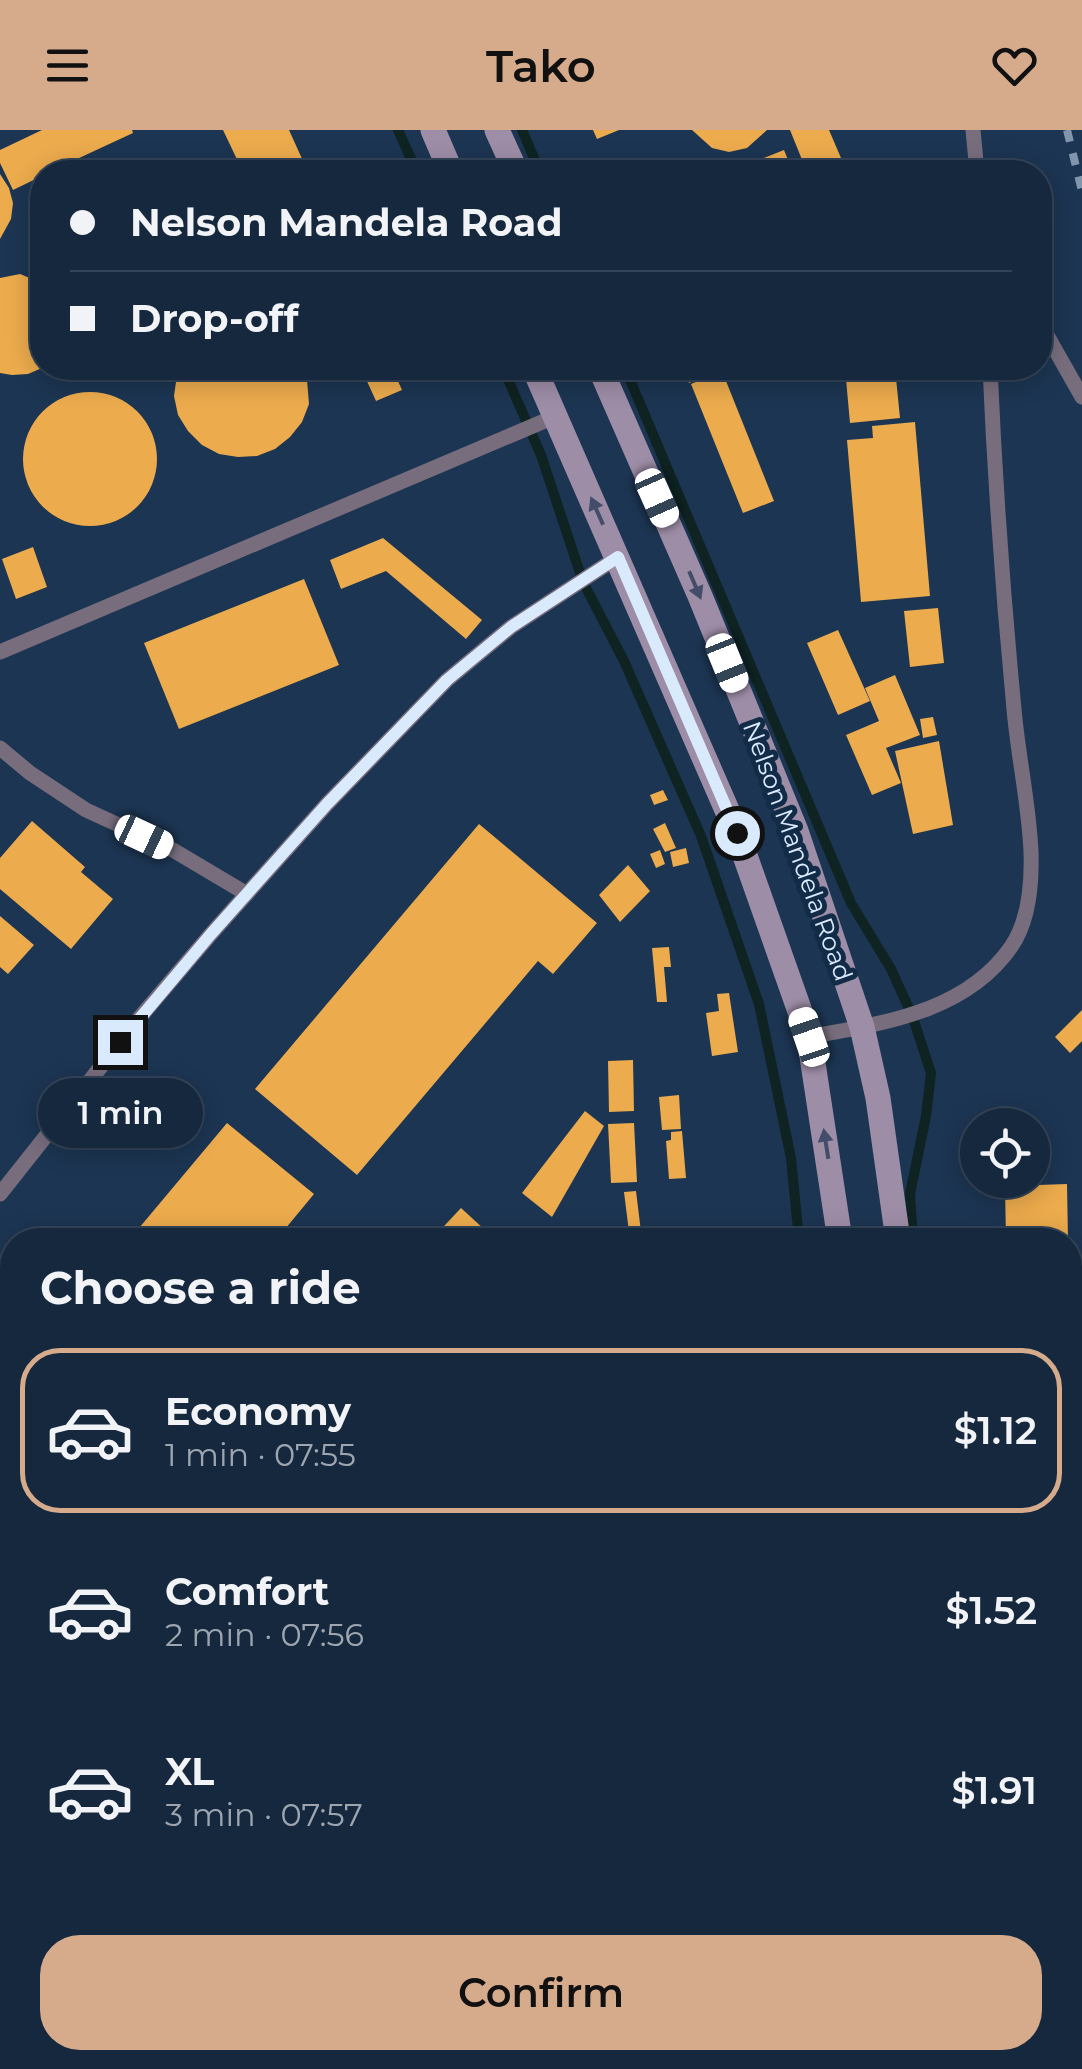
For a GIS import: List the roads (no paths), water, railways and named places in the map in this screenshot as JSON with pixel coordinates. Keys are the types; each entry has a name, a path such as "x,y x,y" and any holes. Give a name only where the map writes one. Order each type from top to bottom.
{"main road":[{"path":"433,130 446,160"},
{"path":"497,130 511,160"},
{"name":"Nelson Mandela Road","path":"539,380 737,833 809,1037 838,1228"},
{"name":"Nelson Mandela Road","path":"605,380 700,596 796,831 862,1027 878,1098 896,1228"}],"lane":[{"path":"973,130 976,160"},
{"path":"1052,344 1082,397"},
{"path":"809,1037 912,1015 959,996 987,976 1012,945 1026,912 1031,852 1002,589 991,380"},
{"path":"0,652 554,417"},
{"path":"0,1194 141,1016 247,894 327,804 447,680 511,627 618,557"},
{"path":"0,748 86,810 174,850 247,894"}],"waterway":[{"path":"398,130 412,160"},
{"path":"522,130 535,160"},
{"path":"508,380 541,455 583,582 624,661 701,836 759,1004 791,1158 798,1228"},
{"path":"630,380 851,903 891,969 912,1015 931,1073 910,1194 912,1228"}],"railway":[{"path":"1067,130 1082,191"}]}
